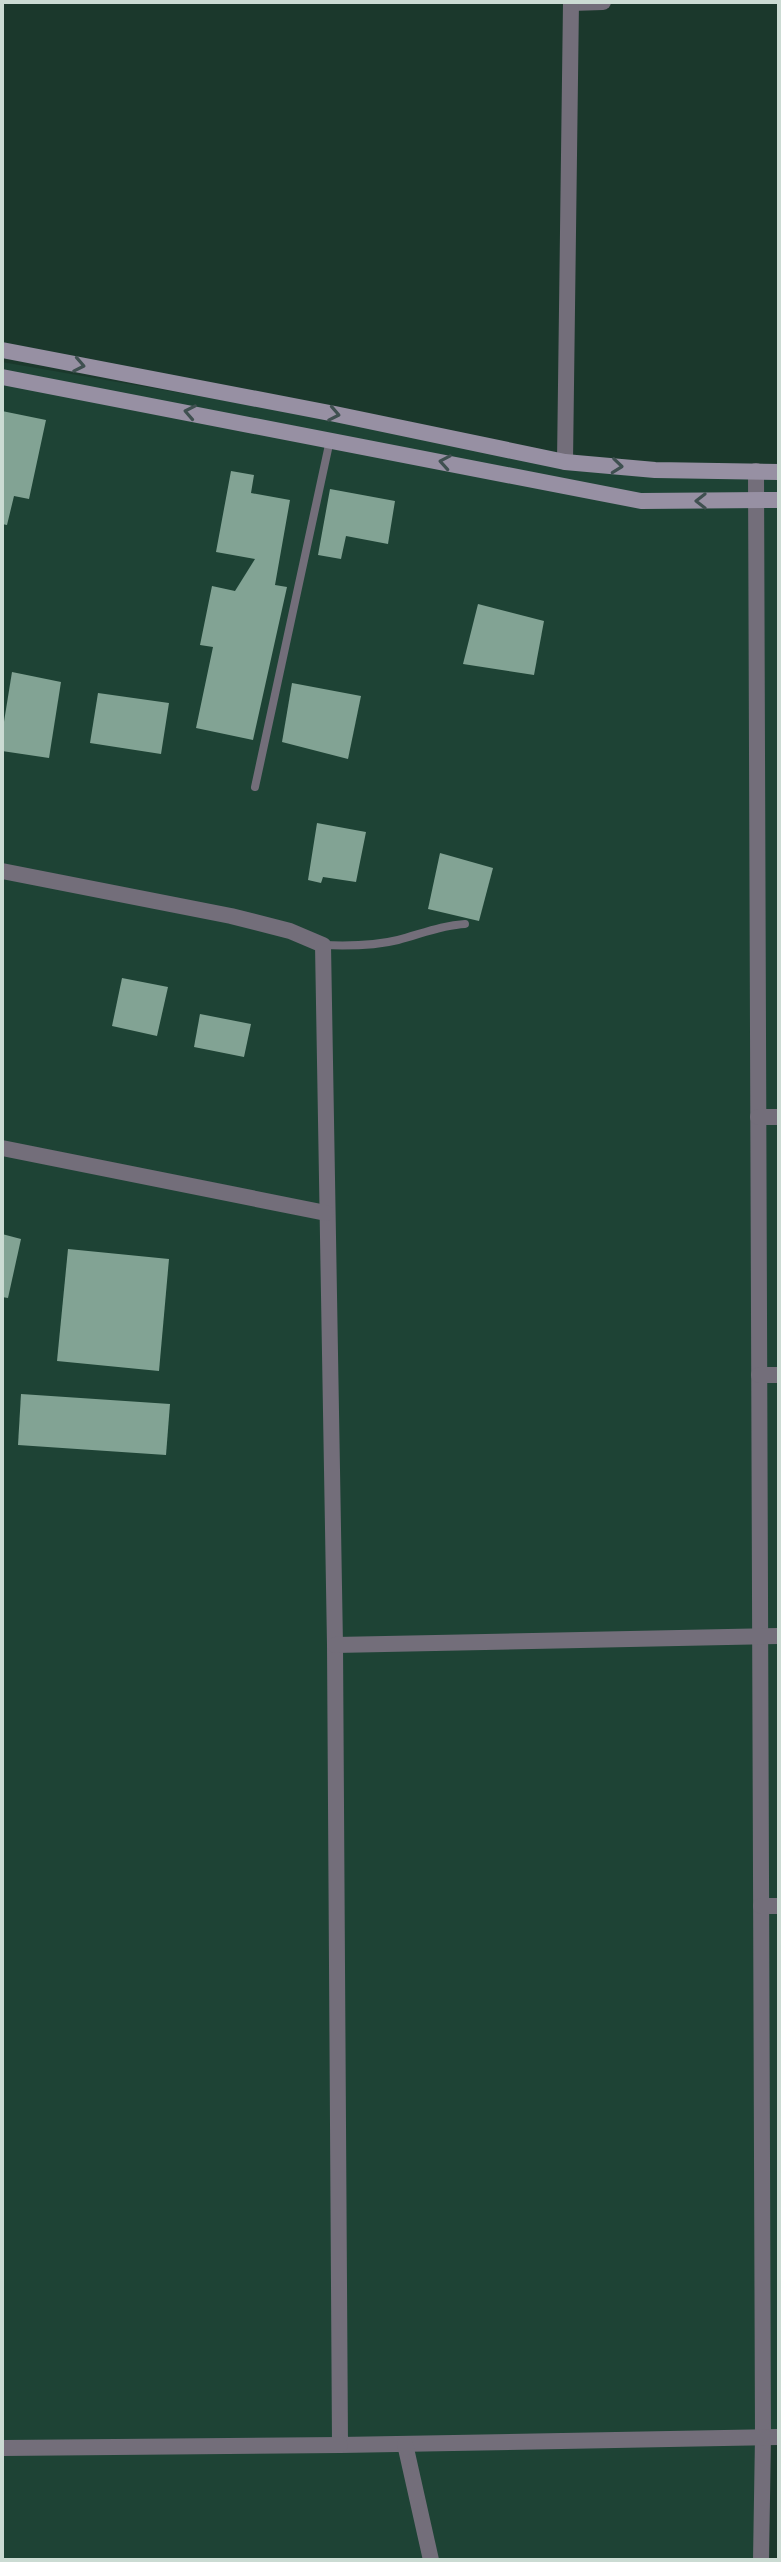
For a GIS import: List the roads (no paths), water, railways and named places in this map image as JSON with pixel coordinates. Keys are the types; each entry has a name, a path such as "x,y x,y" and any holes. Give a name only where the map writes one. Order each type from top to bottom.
{"street":[{"path":"565,462 571,2 603,2"},
{"path":"2,350 565,462 655,470 779,472"},
{"path":"2,377 641,501 779,500"},
{"path":"756,471 761,2186 771,2437 761,2560"},
{"path":"2,871 231,916 290,931 323,945 335,1645 340,2445"},
{"path":"758,1117 779,1117"},
{"path":"2,1148 326,1213"},
{"path":"759,1375 779,1375"},
{"path":"335,1645 779,1636"},
{"path":"761,1906 779,1906"},
{"path":"761,2186 779,2186"},
{"path":"2,2448 771,2437"},
{"path":"405,2444 431,2560"}],"lane":[{"path":"255,787 330,440"},
{"path":"323,945 365,946 465,924"}]}
